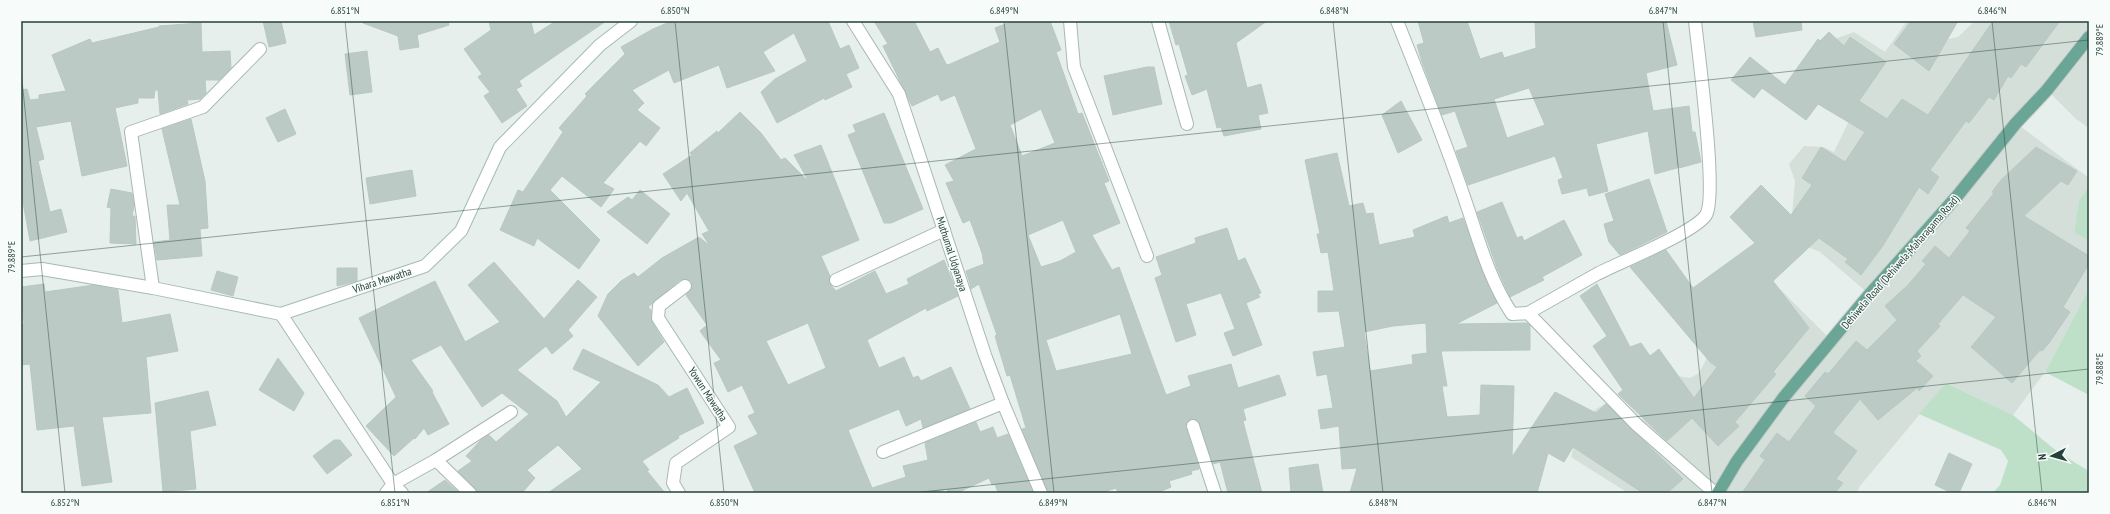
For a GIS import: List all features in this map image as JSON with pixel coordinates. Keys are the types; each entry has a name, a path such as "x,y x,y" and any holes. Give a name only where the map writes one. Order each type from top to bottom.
{"main road":[{"name":"Dehiwela Road (Dehiwela-Maharagama Road)","path":"1716,493 1737,461 1784,397 1870,294 1958,195 2016,124 2047,90 2089,37"}],"street":[{"name":"Vihara Mawatha","path":"21,271 42,269 153,288 281,314 425,266 461,231 500,147 600,45 631,21"},
{"name":"Muthumal Udyanaya","path":"853,21 899,94 1003,403 1041,493"},
{"path":"1070,21 1074,67 1147,256"},
{"path":"1158,21 1187,124"},
{"path":"1397,21 1449,155 1475,231 1502,299 1512,314 1528,313 1598,274 1692,228 1706,214 1709,194 1708,142 1695,21"},
{"path":"153,288 131,132 203,107 260,49"},
{"path":"836,280 944,230"},
{"name":"Yowun Mawatha","path":"678,493 673,482 676,463 729,427 658,318 659,306 685,286"},
{"path":"1528,313 1637,425 1716,493"},
{"path":"281,314 389,488 402,493"},
{"path":"883,452 1003,403"},
{"path":"389,488 511,412"},
{"path":"1194,426 1215,493"},
{"path":"436,460 470,493"}],"shaded area":[{"path":"1907,21 1921,21 1947,39 1958,37 1975,21 2089,21 2089,128 2076,119 2047,90 2016,123 2089,178 2089,186 2079,200 2074,231 2089,241 2089,289 2045,372 2013,415 1946,383 1860,486 1857,493 1628,493 1571,457 1575,441 1584,422 1595,410 1609,401 1637,425 1678,376 1690,378 1699,373 1709,354 1780,289 1832,341 1869,294 1820,252 1808,247 1791,227 1795,181 1789,164 1804,146 1823,147 1834,152 1857,104 1830,50 1837,38 1854,32 1885,52"}],"green space":[{"path":"2089,186 2089,241 2074,232 2079,200"},
{"path":"2089,289 2089,395 2045,372"},
{"path":"1946,383 2013,415 2059,453 2089,471 2089,493 1993,493 2000,485 2008,461 2001,450 1919,414"}],"building":[{"path":"263,21 281,21 286,43 269,47"},
{"path":"363,21 448,21 449,25 417,35 419,47 400,50 398,36 363,23"},
{"path":"489,21 531,21 534,35 556,21 606,21 519,81 522,86 516,89 527,106 502,123 484,96 490,92 478,77 482,74 464,49 491,30"},
{"path":"672,21 675,24 689,21 828,21 840,49 849,45 859,68 846,74 852,87 825,100 824,98 777,123 761,92 775,79 807,61 794,33 763,52 775,71 727,88 719,65 674,83 669,70 632,90 644,103 637,110 660,128 646,146 640,141 603,183 614,189 601,207 562,176 550,190 600,240 579,269 537,238 534,246 500,230 518,190 523,192 563,132 559,128 587,96 585,94 625,54 621,47 653,29"},
{"path":"874,21 914,21 930,52 938,48 946,64 948,65 1000,42 995,28 1013,21 1050,21 1061,50 1056,52 1078,114 1082,113 1109,181 1104,183 1120,223 1092,235 1112,270 1119,267 1166,395 1191,386 1188,376 1231,364 1238,388 1279,375 1286,395 1243,409 1246,420 1243,421 1262,493 1228,493 1220,462 1213,464 1200,424 1194,419 1187,421 1186,428 1199,469 1191,471 1192,474 1169,481 1171,487 1157,493 1118,493 1116,488 1101,493 1048,493 1022,429 1026,428 1010,375 1007,376 995,336 997,335 979,284 971,289 966,271 984,264 982,253 970,220 963,223 946,183 954,181 945,165 976,149 955,95 941,101 938,94 912,106 883,46 888,44","holes":["1041,109 1055,143 1022,156 1010,125","1063,220 1076,252 1060,261 1041,267 1028,235","1120,314 1132,354 1056,371 1046,340"]},
{"path":"1169,21 1267,21 1236,43 1247,88 1261,84 1268,113 1258,115 1261,129 1224,136 1221,127 1217,128 1207,89 1192,95 1185,76 1188,75 1179,44 1176,45"},
{"path":"1418,21 1467,21 1480,59 1502,52 1504,58 1536,48 1535,21 1666,21 1677,65 1646,73 1653,111 1689,106 1692,132 1695,132 1701,162 1679,168 1676,165 1677,168 1655,174 1648,131 1596,144 1608,191 1589,196 1587,188 1562,194 1558,180 1563,178 1555,156 1468,185 1456,151 1468,147 1455,111 1442,115 1417,45 1424,43","holes":["1529,88 1545,125 1507,138 1494,99"]},
{"path":"1753,21 1801,21 1802,30 1756,37"},
{"path":"1911,21 1958,21 1929,71 1894,44"},
{"path":"1993,21 2060,21 2026,67 2021,64 2011,78 2008,76 1994,100 1989,97 1969,123 1966,121 1930,170 1939,177 1928,194 1919,187 1882,247 1861,275 1845,262 1848,259 1819,238 1773,281 1809,328 1773,372 1776,374 1735,422 1739,426 1718,446 1692,418 1667,441 1618,394 1623,390 1593,346 1607,336 1580,296 1597,284 1630,347 1641,343 1650,356 1659,349 1694,398 1717,367 1710,362 1630,267 1666,250 1693,288 1755,243 1730,217 1761,185 1791,215 1812,185 1802,178 1821,147 1845,162 1865,132 1818,104 1806,120 1762,88 1754,98 1731,80 1750,57 1785,85 1818,39 1820,41 1829,32 1844,46 1850,37 1886,62 1859,101 1887,119 1902,99 1928,115"},
{"path":"201,23 202,52 230,51 231,68 219,80 205,80 206,93 200,99 187,100 188,104 160,114 158,90 155,90 154,98 138,98 138,103 115,108 127,166 82,176 71,121 36,127 44,159 38,161 50,212 61,209 67,232 30,241 21,191 21,90 27,89 30,100 39,99 39,95 66,91 52,55 90,39 92,43 159,26"},
{"path":"367,51 372,92 350,95 345,54"},
{"path":"1147,67 1154,67 1162,104 1113,115 1104,76"},
{"path":"1401,101 1422,140 1398,153 1382,115"},
{"path":"285,109 296,134 278,142 266,118"},
{"path":"740,112 761,133 781,160 785,158 809,182 794,155 821,145 859,240 821,256 830,276 829,283 836,291 875,271 886,294 909,284 907,279 944,260 958,296 927,311 926,308 867,340 879,368 904,357 913,378 918,376 921,381 951,367 970,409 923,428 921,419 906,426 899,409 848,430 872,488 906,477 903,466 928,460 925,443 976,422 980,432 993,427 997,438 1008,434 1033,493 998,493 995,484 992,485 989,478 957,493 948,493 947,489 933,493 755,493 734,446 758,434 748,416 755,413 742,385 728,392 714,363 721,360 700,331 707,325 686,295 692,288 691,281 684,279 680,280 648,307 651,310 652,322 664,342 638,366 598,316 608,294 621,281 634,273 638,277 662,258 699,237 710,246 702,234 709,231 687,193 681,201 663,174 692,155 690,153 717,131 718,133","holes":["808,323 826,368 788,385 766,341"]},
{"path":"884,113 923,209 891,223 884,223 848,135 856,132 853,125"},
{"path":"191,119 205,181 208,228 200,229 202,256 157,260 154,242 170,240 167,205 180,205 162,129"},
{"path":"2036,147 2077,171 2068,185 2061,181 2024,216 2089,256 2089,264 2063,307 2070,312 2049,343 2042,351 2040,350 2012,383 1971,347 1996,317 1963,295 1938,324 1940,326 1917,351 1921,356 1916,361 1933,376 1919,391 1917,388 1878,420 1860,399 1834,431 1833,433 1857,451 1836,479 1843,483 1835,493 1742,493 1765,460 1760,456 1777,433 1789,442 1816,406 1805,396 1825,372 1828,374 1856,341 1867,350 1897,320 1885,306 1908,285 1926,264 1922,261 1935,246 1949,258 1970,231 1966,228 1994,193 1992,192 2001,180"},
{"path":"1337,153 1349,206 1363,203 1366,214 1373,213 1379,245 1415,237 1413,230 1447,216 1449,223 1463,218 1483,273 1497,303 1456,324 1527,323 1530,325 1530,350 1441,351 1447,386 1442,386 1447,417 1480,415 1481,385 1514,386 1512,457 1555,392 1596,413 1606,404 1683,479 1667,493 1643,493 1573,447 1564,462 1548,453 1537,493 1350,493 1357,468 1342,469 1339,426 1321,429 1318,410 1333,408 1327,374 1317,376 1313,352 1345,347 1339,311 1318,312 1318,291 1334,291 1328,252 1321,253 1317,234 1320,234 1305,160","holes":["1426,323 1427,353 1412,355 1413,364 1370,371 1364,332 1393,326"]},
{"path":"412,170 416,196 370,204 366,178"},
{"path":"1649,179 1667,232 1620,255 1609,242 1604,224 1614,221 1605,194"},
{"path":"111,189 132,193 134,206 132,216 135,216 136,244 110,243 111,208 107,207"},
{"path":"640,190 670,214 647,244 607,212 628,197 632,200"},
{"path":"1502,202 1517,238 1522,236 1524,241 1564,220 1582,255 1542,277 1544,280 1510,297 1497,268 1477,212"},
{"path":"1227,228 1238,261 1245,258 1261,293 1258,294 1260,297 1246,303 1262,345 1233,356 1224,333 1235,329 1221,293 1186,304 1196,335 1176,342 1155,278 1162,275 1156,257 1196,243 1195,238"},
{"path":"494,262 544,319 578,280 597,297 568,330 573,336 552,354 546,346 517,370 557,401 566,417 601,382 573,369 583,349 658,385 669,397 687,388 704,423 678,436 679,438 642,461 649,470 647,471 665,493 548,493 582,469 558,445 527,470 535,478 522,493 477,493 475,488 458,471 472,461 466,456 481,440 489,435 496,442 529,414 502,393 482,407 441,345 411,360 433,391 432,392 449,424 428,435 424,428 415,439 414,438 394,456 366,426 396,397 359,318 435,281 465,342 500,322 468,285"},
{"path":"337,268 357,268 357,281 337,286"},
{"path":"217,271 238,277 233,296 211,290"},
{"path":"44,284 45,292 94,285 118,290 122,323 170,314 178,351 146,357 151,413 102,417 112,482 82,486 74,426 37,430 30,364 21,365 21,324 24,324 21,287"},
{"path":"278,358 304,393 294,411 259,390"},
{"path":"208,391 216,425 190,431 196,489 163,492 155,403"},
{"path":"334,440 340,440 352,455 327,474 313,456"},
{"path":"1949,453 1972,464 1959,493 1952,493 1935,485"},
{"path":"1318,464 1323,493 1291,493 1289,468"},
{"path":"445,480 459,493 426,493"}]}
